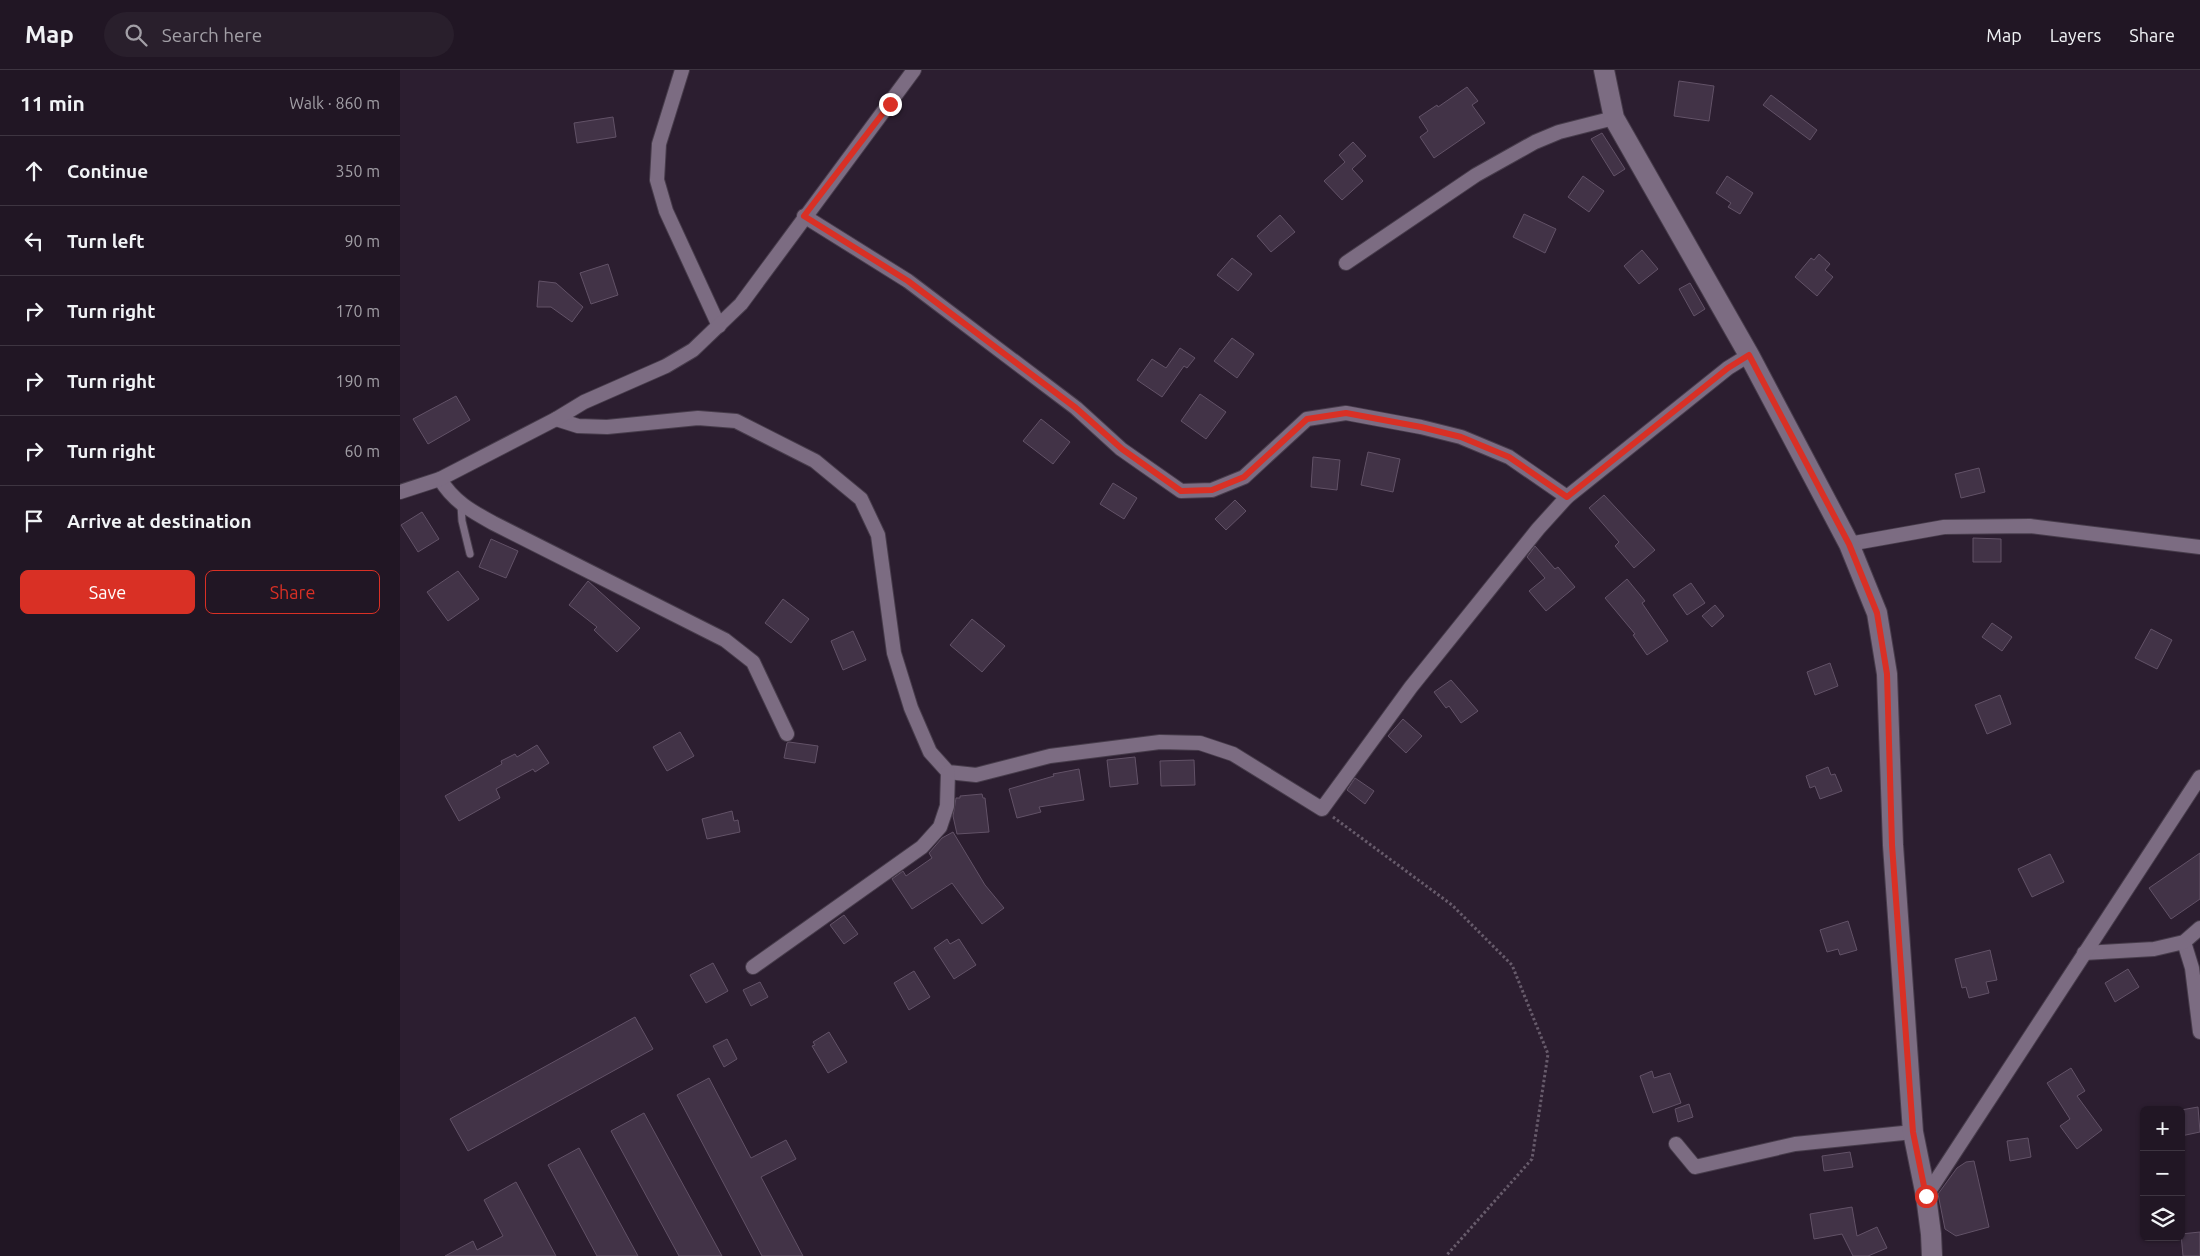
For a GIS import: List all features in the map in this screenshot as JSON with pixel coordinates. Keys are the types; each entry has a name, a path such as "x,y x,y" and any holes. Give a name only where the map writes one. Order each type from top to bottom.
{"street":[{"path":"682,70 659,144 657,180 666,211 719,326"},
{"path":"400,492 440,479 556,419 584,402 666,366 693,350 741,304 804,216 914,70"},
{"path":"1604,70 1614,118 1749,355 1849,544 1877,613 1887,674 1892,845 1913,1132 1932,1234 1932,1256"},
{"path":"1346,263 1476,176 1536,142 1559,132 1614,118"},
{"path":"804,216 908,281 1076,408 1122,449 1181,491 1212,490 1244,477 1307,419 1346,413 1421,427 1461,437 1509,457 1567,497"},
{"path":"556,419 578,426 607,427 698,418 736,421 815,461 861,499 878,535 894,653 911,708 930,752 948,772 976,776 1050,756 1160,742 1200,744 1233,754 1322,809 1411,687 1538,529 1567,497 1728,368 1749,355"},
{"path":"440,479 448,492 461,505 725,640 753,662 788,734"},
{"path":"1849,544 1944,527 2030,526 2200,547"},
{"path":"753,967 922,847 940,827 947,806 948,772"},
{"path":"1926,1196 2200,777"},
{"path":"2084,953 2154,949 2184,942 2200,928"},
{"path":"2184,942 2192,968 2200,1032"},
{"path":"1676,1144 1695,1168 1795,1144 1913,1132"}],"lane":[{"path":"461,505 462,521 470,554"}],"path":[{"path":"1322,809 1452,905 1512,965 1548,1054 1532,1159 1446,1256"}],"building":[{"path":"1679,81 1714,86 1709,121 1674,116"},
{"path":"1467,87 1478,101 1472,105 1485,123 1434,158 1420,137 1428,131 1419,117 1437,105 1438,107"},
{"path":"1771,95 1817,130 1810,140 1763,105"},
{"path":"613,117 616,137 577,143 574,123"},
{"path":"1602,133 1625,169 1614,176 1591,139"},
{"path":"1353,142 1366,156 1352,169 1363,181 1342,200 1324,181 1345,162 1339,155"},
{"path":"1583,176 1604,191 1589,212 1568,197"},
{"path":"1727,176 1753,193 1740,214 1728,207 1731,203 1716,193"},
{"path":"1524,214 1556,229 1545,253 1513,237"},
{"path":"1280,215 1295,232 1271,252 1257,236"},
{"path":"1642,250 1658,269 1639,284 1624,266"},
{"path":"1819,254 1830,264 1825,270 1833,277 1817,296 1795,277 1811,258 1814,260"},
{"path":"1232,258 1252,274 1238,291 1217,275"},
{"path":"608,264 618,295 591,304 580,273"},
{"path":"539,281 556,283 583,307 572,322 551,307 537,307"},
{"path":"1690,283 1705,309 1694,316 1679,289"},
{"path":"1232,338 1254,354 1237,378 1214,361"},
{"path":"1180,348 1195,358 1187,368 1184,366 1162,397 1137,380 1152,359 1166,368"},
{"path":"1200,394 1226,412 1206,439 1181,421"},
{"path":"456,396 470,420 428,444 413,419"},
{"path":"1041,419 1070,442 1053,464 1023,441"},
{"path":"1368,452 1400,459 1393,492 1361,485"},
{"path":"1313,457 1340,460 1337,490 1311,487"},
{"path":"1979,468 1985,492 1961,498 1955,474"},
{"path":"1113,483 1137,498 1124,519 1100,504"},
{"path":"1604,495 1655,550 1634,568 1615,546 1619,542 1589,508"},
{"path":"1235,500 1246,511 1226,530 1215,519"},
{"path":"422,512 439,539 418,552 401,525"},
{"path":"1973,538 2001,539 2001,562 1973,562"},
{"path":"491,539 518,551 506,578 479,567"},
{"path":"1535,546 1555,569 1558,567 1575,587 1546,611 1529,591 1545,578 1527,557"},
{"path":"458,571 479,599 448,621 427,592"},
{"path":"1627,579 1645,601 1642,603 1668,641 1647,655 1633,635 1635,634 1605,598"},
{"path":"588,581 640,628 617,652 594,630 597,627 569,605"},
{"path":"1691,583 1705,603 1687,615 1673,595"},
{"path":"783,599 809,619 791,643 765,623"},
{"path":"1715,605 1724,616 1712,627 1702,616"},
{"path":"972,619 1005,646 982,672 950,645"},
{"path":"1992,623 2012,637 2002,651 1982,637"},
{"path":"2151,629 2172,640 2157,669 2135,658"},
{"path":"853,631 866,660 843,670 831,641"},
{"path":"1830,663 1838,686 1815,695 1807,672"},
{"path":"1451,680 1478,711 1461,723 1449,706 1446,708 1434,692"},
{"path":"2000,695 2011,724 1987,734 1975,705"},
{"path":"1403,719 1422,736 1406,753 1388,736"},
{"path":"680,732 694,756 667,771 653,747"},
{"path":"787,743 818,746 815,763 784,758"},
{"path":"537,745 549,763 535,772 533,769 496,789 500,798 459,821 445,796 502,764 501,761 515,754 517,757"},
{"path":"1135,757 1138,784 1110,787 1107,760"},
{"path":"1194,760 1195,785 1161,786 1160,761"},
{"path":"1828,767 1831,775 1835,774 1842,791 1820,799 1815,786 1810,788 1806,776"},
{"path":"1079,769 1084,800 1039,807 1041,812 1017,818 1009,789 1054,776 1053,774"},
{"path":"1355,778 1374,791 1365,804 1347,790"},
{"path":"982,794 983,798 985,798 989,832 957,834 953,816 956,798"},
{"path":"732,811 734,821 738,820 740,832 707,839 702,819"},
{"path":"953,832 985,885 1004,908 982,924 952,883 912,909 892,879 903,871 906,876 932,858 929,853 942,838"},
{"path":"2200,853 2200,899 2171,919 2149,888"},
{"path":"2050,854 2064,882 2032,897 2018,869"},
{"path":"844,915 858,934 844,944 830,925"},
{"path":"1848,921 1857,950 1840,955 1838,949 1827,952 1820,930"},
{"path":"947,939 950,944 959,939 976,965 954,979 934,948"},
{"path":"1990,950 1997,980 1986,982 1989,993 1969,998 1966,987 1962,988 1955,959"},
{"path":"713,963 728,991 706,1003 690,975"},
{"path":"2128,969 2139,987 2115,1002 2105,983"},
{"path":"914,971 930,997 909,1010 894,983"},
{"path":"760,982 768,997 751,1006 743,990"},
{"path":"635,1017 653,1049 468,1151 450,1119"},
{"path":"829,1032 847,1062 828,1073 812,1046 815,1045 813,1042"},
{"path":"727,1039 737,1059 724,1067 713,1046"},
{"path":"2071,1068 2085,1091 2077,1096 2102,1130 2077,1149 2060,1126 2070,1119 2047,1083"},
{"path":"1652,1071 1654,1078 1670,1073 1681,1103 1653,1113 1640,1076"},
{"path":"709,1078 751,1158 786,1140 796,1159 761,1177 803,1256 762,1256 677,1095"},
{"path":"1689,1104 1693,1117 1678,1122 1675,1109"},
{"path":"2198,1107 2200,1132 2185,1135 2185,1109"},
{"path":"644,1113 722,1256 679,1256 611,1131"},
{"path":"2028,1138 2031,1157 2010,1161 2007,1141"},
{"path":"579,1148 638,1256 597,1256 548,1165"},
{"path":"1850,1152 1853,1167 1824,1171 1822,1156"},
{"path":"1974,1161 1989,1227 1956,1236 1945,1229 1938,1194 1957,1168 1966,1162"},
{"path":"516,1182 556,1256 445,1256 473,1241 477,1250 503,1236 484,1200"},
{"path":"1852,1207 1857,1236 1877,1227 1887,1248 1868,1256 1853,1256 1842,1234 1814,1239 1810,1214"},
{"path":"2200,1232 2200,1256 2183,1256 2182,1241 2185,1241 2185,1234"}],"route":[{"path":"890,104 804,216 908,281 1076,408 1122,449 1181,491 1212,490 1244,477 1307,419 1346,413 1421,427 1461,437 1509,457 1567,497 1728,368 1749,355 1849,544 1877,613 1887,674 1892,845 1913,1132 1926,1196"}]}
